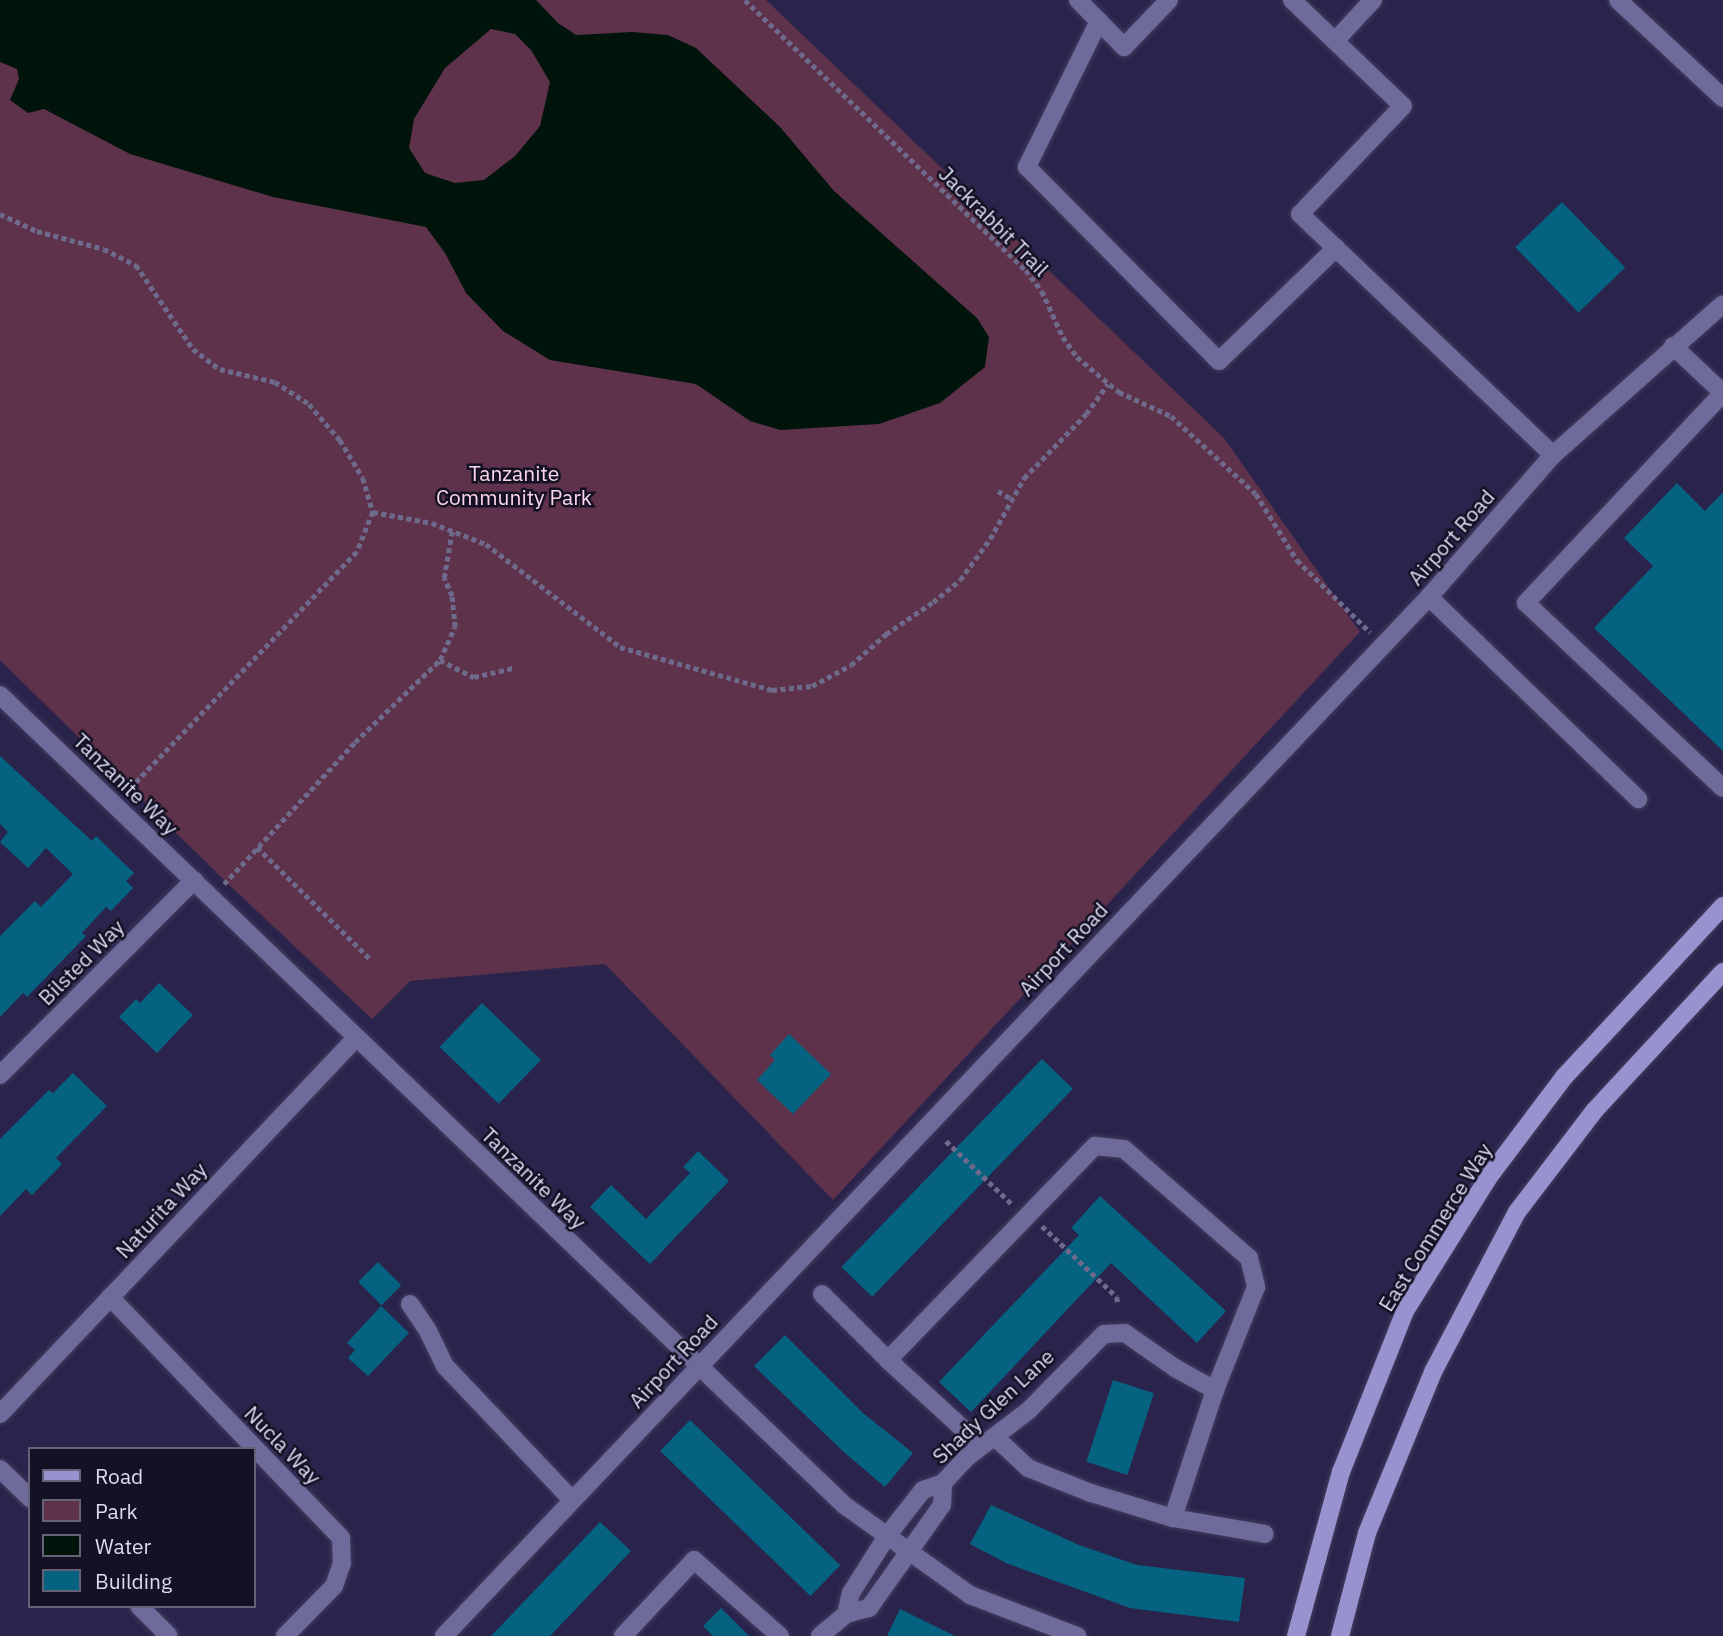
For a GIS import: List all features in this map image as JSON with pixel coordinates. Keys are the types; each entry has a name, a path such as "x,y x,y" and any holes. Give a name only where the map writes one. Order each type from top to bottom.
{"main road":[{"name":"East Commerce Way","path":"1296,1636 1341,1472 1405,1311 1488,1178 1565,1076 1723,905"},
{"path":"1340,1636 1367,1533 1434,1370 1517,1212 1595,1110 1723,972"}],"street":[{"path":"1078,0 1124,47 1169,0"},
{"path":"1292,0 1404,106 1300,215 1553,455"},
{"path":"1335,41 1373,0"},
{"path":"1618,0 1723,98"},
{"path":"1099,21 1027,167 1219,360 1336,248"},
{"name":"Airport Road","path":"444,1636 1429,597 1553,455 1723,304"},
{"path":"1673,346 1723,393 1526,603 1723,788"},
{"path":"1429,597 1638,799"},
{"name":"Tanzanite Way","path":"0,695 844,1505 970,1595 1077,1636"},
{"name":"Bilsted Way","path":"0,1075 194,880"},
{"name":"Naturita Way","path":"0,1414 356,1038"},
{"path":"888,1360 1095,1146 1124,1149 1249,1258 1256,1287 1215,1390 1173,1518"},
{"path":"822,1294 888,1360 988,1441 1028,1468 1091,1493 1173,1518 1265,1534"},
{"name":"Nucla Way","path":"110,1297 254,1447"},
{"path":"410,1304 428,1329 445,1366 572,1500"},
{"name":"Shady Glen Lane","path":"846,1614 851,1593 887,1536 923,1490 943,1483 988,1441 1028,1411 1104,1334 1125,1333 1175,1368 1215,1390"},
{"name":"Nucla Way","path":"256,1449 341,1538 342,1563 334,1586 285,1636"},
{"path":"0,1469 28,1496"},
{"name":"Shady Glen Lane","path":"820,1636 846,1614 869,1608 942,1505 943,1483"},
{"path":"624,1636 694,1560 780,1636"},
{"path":"141,1608 169,1636"}],"path":[{"name":"Jackrabbit Trail","path":"745,0 1026,270 1042,291 1063,337 1077,358 1108,384 1171,416 1256,494 1297,560 1383,645"},
{"path":"0,214 37,231 104,249 136,265 193,349 220,369 275,382 309,404 340,440 363,478 373,512 357,552 113,804"},
{"path":"373,512 432,523 486,544 519,566 581,620 620,647 772,690 811,686 851,665 886,634 933,603 960,580 990,539 1024,478 1086,414 1108,384"},
{"path":"998,491 1012,499"},
{"path":"224,884 401,695 440,660 455,627 452,596 444,578 452,531"},
{"path":"440,660 474,677 513,668"},
{"path":"257,847 369,958"},
{"path":"946,1140 1016,1208"},
{"path":"1036,1220 1117,1297 1118,1304"}],"green space":[{"name":"Tanzanite Community Park","path":"0,0 766,0 1224,438 1360,632 833,1200 605,964 410,981 372,1019 223,879 0,660"}],"water":[{"path":"0,0 536,0 558,23 576,35 632,32 668,35 696,48 780,127 834,191 977,318 989,337 985,367 940,403 879,424 780,430 750,421 696,384 550,360 503,331 466,293 445,253 426,227 273,197 130,154 44,109 28,113 10,100 19,79 17,69 0,62","holes":["491,29 515,34 531,50 550,82 540,126 515,156 484,180 455,183 425,173 409,148 414,119 445,68"]}],"building":[{"path":"1562,202 1625,267 1578,313 1515,247"},
{"path":"1677,483 1705,511 1723,492 1723,751 1594,628 1653,566 1624,538"},
{"path":"0,756 92,841 96,836 134,873 126,881 133,888 111,911 106,907 82,933 86,936 27,997 23,993 0,1017 0,936 35,901 41,907 73,874 46,848 28,868 0,842 8,832 0,824"},
{"path":"159,983 193,1015 157,1053 119,1017 136,999 140,1003"},
{"path":"482,1003 541,1060 499,1104 440,1047"},
{"path":"789,1034 831,1074 793,1114 757,1080 775,1060 770,1055"},
{"path":"1042,1059 1073,1089 872,1297 841,1267"},
{"path":"73,1073 107,1106 56,1158 62,1164 32,1195 26,1189 0,1216 0,1139 49,1090 53,1093"},
{"path":"698,1151 729,1181 650,1264 590,1207 611,1185 646,1219 690,1173 683,1167"},
{"path":"1100,1196 1226,1311 1197,1343 1111,1263 971,1412 939,1382 1079,1235 1071,1228"},
{"path":"378,1262 401,1285 382,1305 358,1282"},
{"path":"381,1306 409,1333 368,1376 348,1358 355,1350 347,1343"},
{"path":"785,1335 863,1413 913,1453 885,1487 846,1454 754,1366"},
{"path":"1113,1380 1154,1393 1127,1475 1086,1462"},
{"path":"690,1420 840,1565 810,1596 660,1451"},
{"path":"991,1505 1079,1545 1137,1565 1245,1578 1239,1622 1130,1608 1006,1563 970,1544"},
{"path":"600,1522 631,1551 550,1636 491,1636"},
{"path":"721,1608 749,1636 713,1636 703,1626"},
{"path":"900,1609 955,1636 887,1636"}]}
